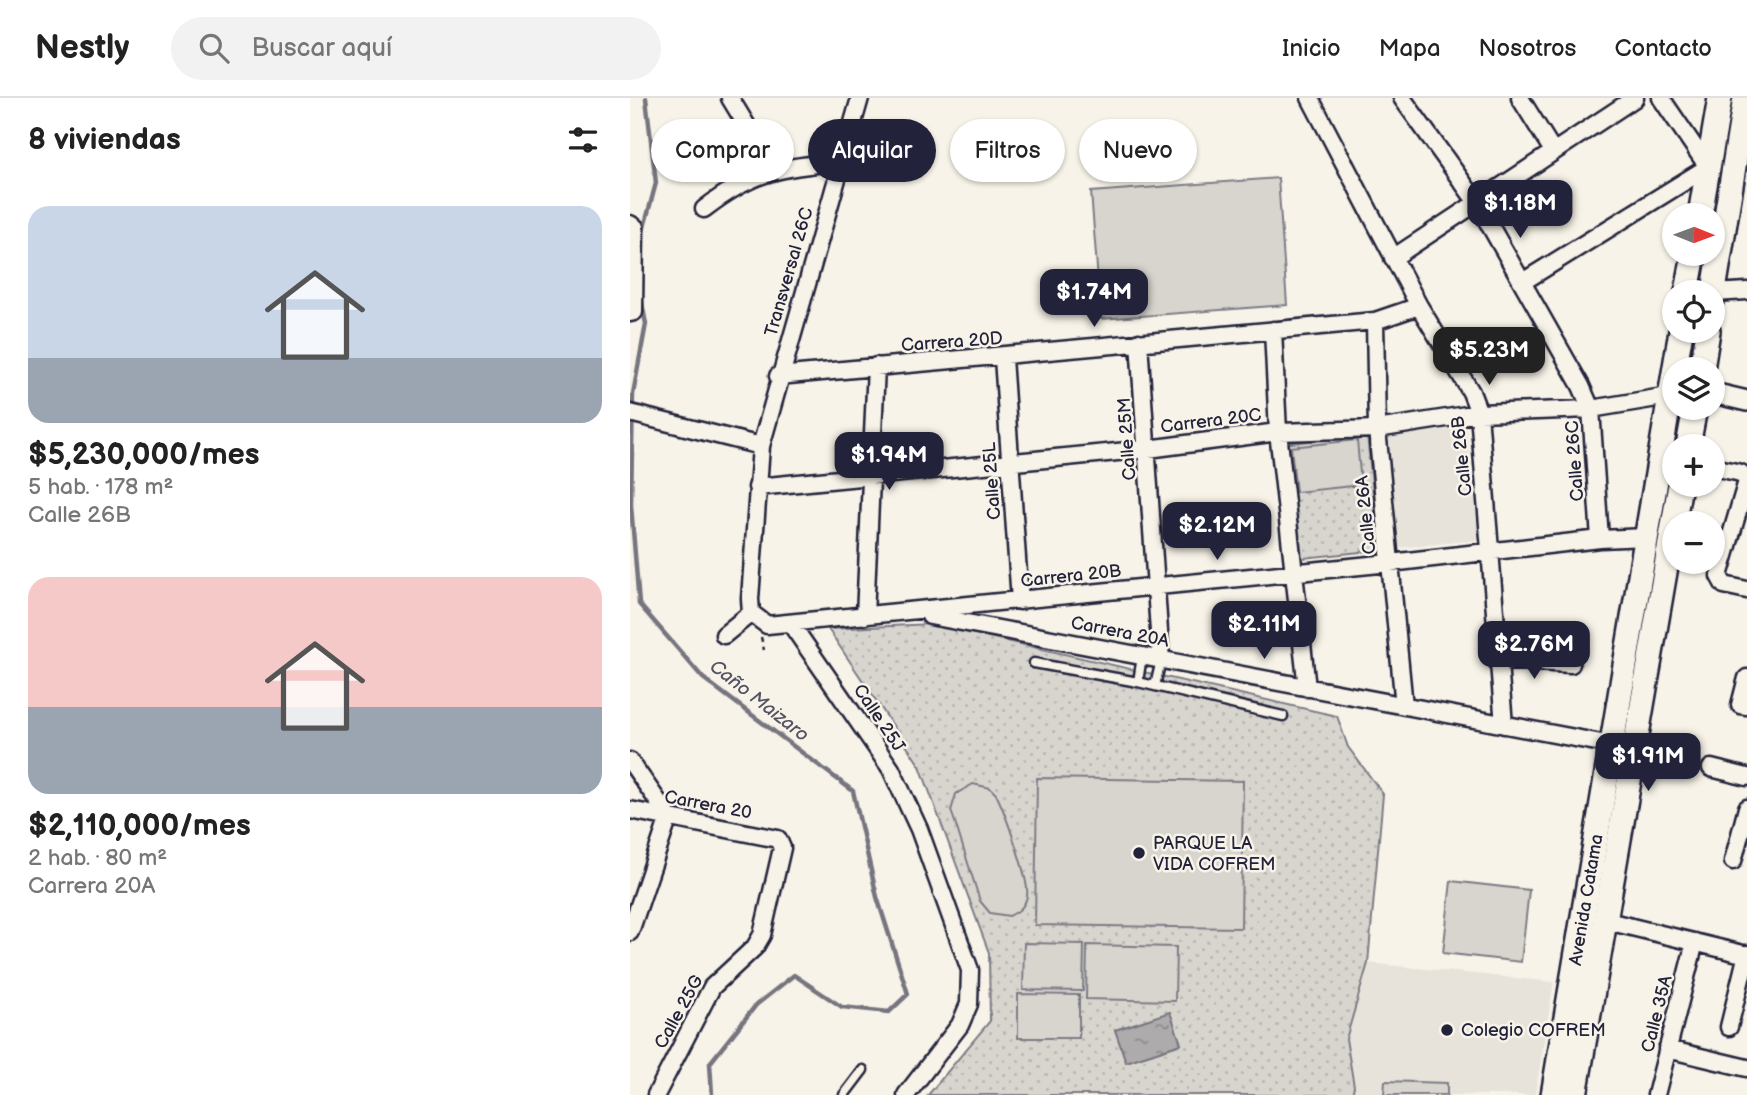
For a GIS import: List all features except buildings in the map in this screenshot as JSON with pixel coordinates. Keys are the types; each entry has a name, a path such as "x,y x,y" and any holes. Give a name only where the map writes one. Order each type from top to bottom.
{"main road":[{"path":"1702,203 1720,98"},
{"path":"1717,280 1740,177 1745,98"},
{"name":"Avenida Catama","path":"1553,1095 1668,420"},
{"name":"Avenida Catama","path":"1575,1095 1678,497"}],"street":[{"path":"730,98 743,119"},
{"name":"Transversal 26C","path":"854,119 860,98"},
{"name":"Calle 26B","path":"1310,98 1393,258 1452,358 1479,413 1504,725"},
{"name":"Calle 26C","path":"1402,98 1476,201 1524,281 1591,409 1600,539"},
{"path":"1520,98 1553,151"},
{"path":"1393,258 1635,98"},
{"path":"1524,281 1708,167 1661,98"},
{"path":"704,209 743,182"},
{"name":"Transversal 26C","path":"778,376 835,182"},
{"path":"630,313 634,312 632,226"},
{"path":"1725,294 1747,291"},
{"name":"Carrera 20D","path":"778,376 1003,358 1139,342 1375,321 1419,306"},
{"name":"Calle 26A","path":"1375,321 1377,429 1404,706"},
{"path":"1272,330 1278,432 1307,688"},
{"name":"Calle 25M","path":"1139,342 1161,660"},
{"name":"Calle 25L","path":"1003,358 1020,601"},
{"path":"865,616 877,366"},
{"path":"724,635 751,613 761,446 778,376"},
{"path":"1725,396 1747,401"},
{"name":"Carrera 20C","path":"757,487 1148,449 1278,432 1377,429 1479,413 1591,409 1662,398"},
{"path":"630,413 761,446"},
{"path":"1725,471 1745,478 1719,576 1724,585 1747,590"},
{"name":"Carrera 20B","path":"791,624 1490,553 1600,539 1647,537"},
{"name":"Carrera 20A","path":"910,612 1612,745"},
{"path":"751,613 767,625 791,624"},
{"name":"Calle 25J","path":"791,624 891,769 919,829 970,970 969,1004 960,1025 906,1095"},
{"path":"1499,660 1571,664"},
{"path":"1743,705 1747,678"},
{"path":"630,761 669,817 630,932"},
{"path":"1711,768 1747,777"},
{"path":"1732,861 1747,808"},
{"name":"Carrera 20","path":"630,810 778,839"},
{"name":"Calle 25G","path":"656,1095 712,987 755,947 762,934 781,860 778,839"},
{"path":"1603,920 1747,954 1729,1027"},
{"name":"Calle 35A","path":"1656,1095 1695,942"},
{"path":"1667,1049 1747,1068"}],"lane":[{"path":"1138,682 1142,656"},
{"path":"1155,686 1161,660"},
{"path":"1034,663 1138,682 1283,716"},
{"path":"844,1095 863,1070"}],"shaded area":[{"path":"1278,178 1287,305 1101,319 1091,192"},
{"path":"1466,428 1479,540 1396,548 1384,435"},
{"path":"1367,435 1379,550 1294,559 1282,444"},
{"path":"1357,440 1361,485 1296,492 1291,447"},
{"path":"932,624 1337,716 1348,747 1383,794 1368,963 1346,1039 1354,1086 1352,1095 928,1095 990,1021 989,953 920,766 828,629"},
{"name":"PARQUE LA VIDA COFREM","path":"1037,778 1243,781 1241,928 1035,925"},
{"path":"973,784 990,788 996,794 1021,861 1027,896 1021,909 1009,916 990,913 980,901 951,811 956,794"},
{"path":"1451,881 1529,890 1521,962 1443,953"},
{"path":"1024,943 1084,944 1083,991 1023,990"},
{"path":"1087,945 1176,947 1175,1001 1086,999"},
{"name":"Colegio COFREM","path":"1368,963 1554,982 1535,1095 1352,1095 1354,1086 1346,1039"},
{"path":"1018,994 1079,995 1079,1038 1018,1038"},
{"path":"1385,1081 1447,1083 1447,1095 1384,1095"}],"water":[{"path":"1170,1012 1181,1044 1126,1062 1115,1030"}],"waterway":[{"name":"Caño Maizaro","path":"642,235 656,183 646,98"},
{"name":"Caño Maizaro","path":"642,303 646,324 633,394 631,505 639,604 703,678 853,791 877,897 908,994 889,1012 842,1007 794,975 756,1005 710,1063 712,1095"}],"place":[{"name":"PARQUE LA VIDA COFREM","path":"1139,853"},
{"name":"Colegio COFREM","path":"1447,1030"}]}
